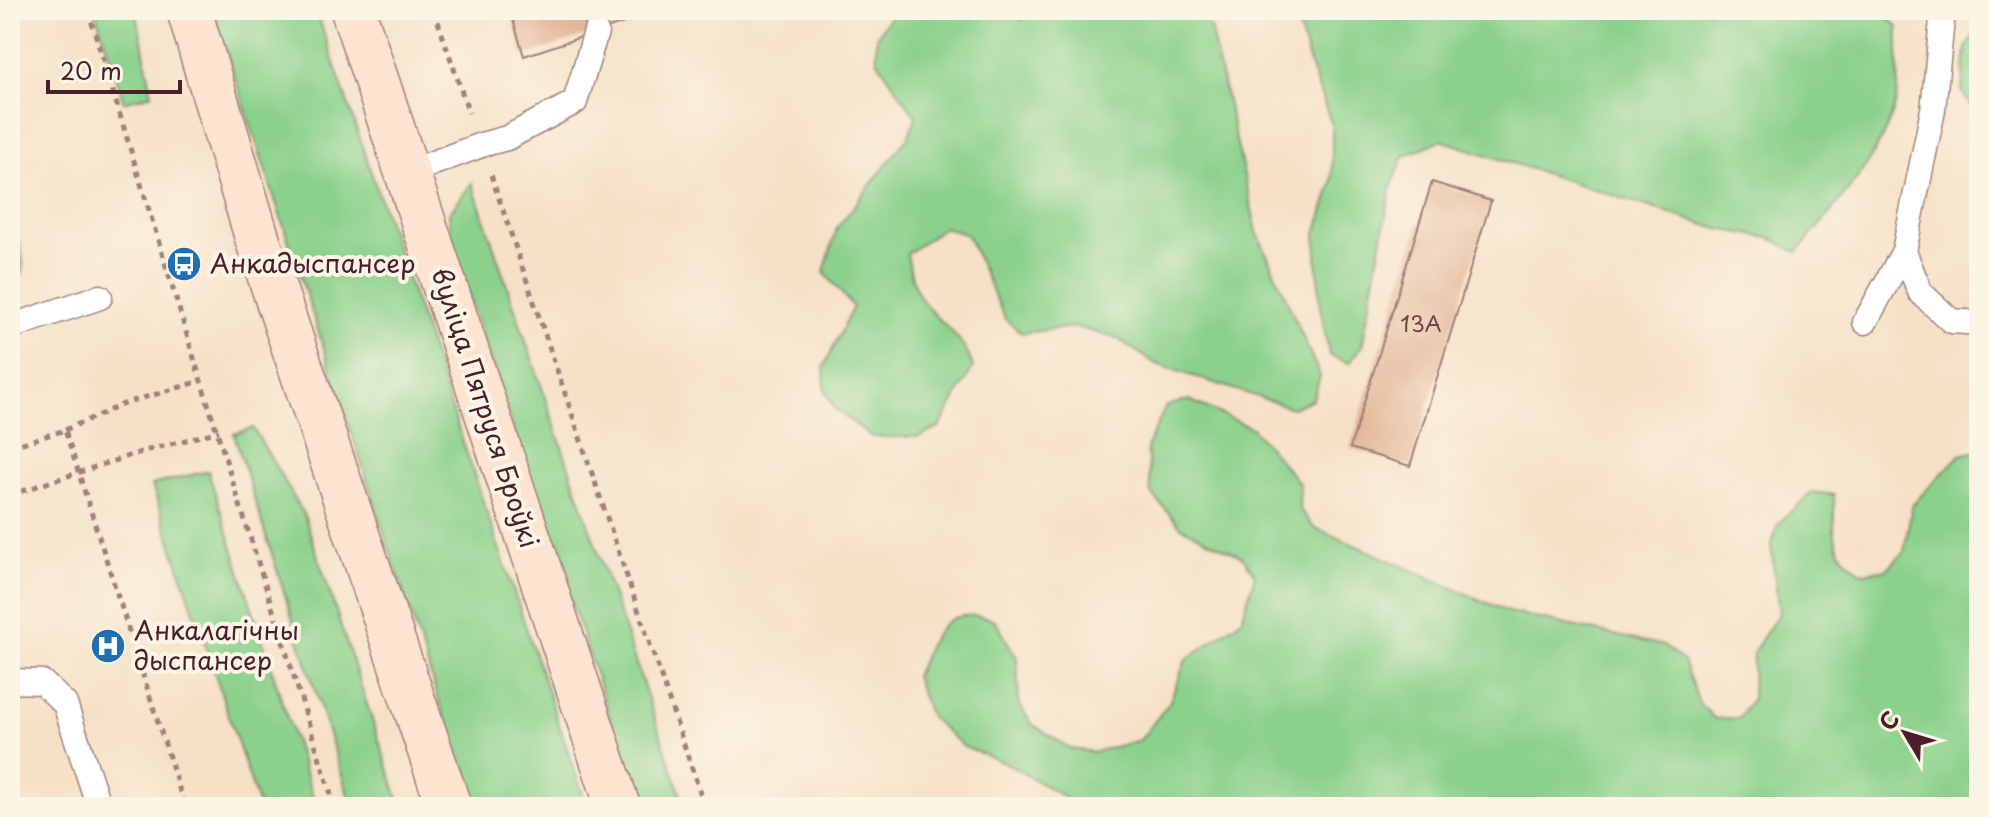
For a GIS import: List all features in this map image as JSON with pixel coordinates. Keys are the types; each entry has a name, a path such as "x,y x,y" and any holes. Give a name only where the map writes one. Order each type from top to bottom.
{"main road":[{"path":"189,10 259,244 449,807"},
{"name":"вуліца Пятруся Броўкі","path":"353,10 618,807"}],"lane":[{"path":"1865,322 1904,251 1933,110 1943,10"},
{"path":"407,173 507,138 575,102 596,32"},
{"path":"1904,251 1920,292 1951,321 1979,323"},
{"path":"10,327 100,297"},
{"path":"10,681 42,682 65,704 99,807"}],"path":[{"path":"88,10 335,807"},
{"path":"434,10 705,807"},
{"path":"10,447 65,430 126,403 201,381"},
{"path":"65,430 185,807"},
{"path":"10,495 219,431"}],"green space":[{"path":"95,10 136,10 152,94 124,102"},
{"path":"213,10 316,10 587,807 474,807"},
{"path":"895,10 1006,10 1022,20 1041,10 1200,10 1210,27 1257,232 1320,376 1313,399 1292,408 1156,364 1118,339 1076,327 1022,333 1005,319 967,235 944,227 907,254 920,297 956,336 973,367 939,428 918,437 872,437 835,409 825,390 824,367 853,307 824,272 837,228 908,137 916,117 877,60 876,37"},
{"path":"1294,10 1879,10 1898,27 1897,95 1889,123 1868,163 1797,252 1770,238 1718,229 1441,140 1404,156 1391,188 1362,346 1349,363 1329,355 1320,306 1316,234 1332,183 1332,125"},
{"path":"1979,26 1979,121 1962,91 1966,48"},
{"path":"472,183 685,807 640,807 452,245 449,213"},
{"path":"18,239 23,266 20,277 10,288 10,242"},
{"path":"1189,400 1252,428 1300,484 1299,508 1313,527 1508,612 1664,646 1683,661 1699,703 1715,719 1739,718 1752,698 1753,653 1779,613 1771,545 1779,523 1812,492 1834,495 1834,531 1844,557 1863,573 1887,569 1904,552 1912,505 1960,455 1979,451 1979,807 1205,807 1191,800 1163,807 1081,807 1006,763 964,747 930,717 915,676 935,635 951,619 977,616 995,620 1017,658 1019,704 1032,724 1071,749 1095,752 1140,740 1169,703 1186,660 1242,619 1255,575 1243,557 1181,527 1151,493 1147,447 1166,406"},
{"path":"253,428 304,515 401,807 352,807 234,434"},
{"path":"208,471 316,807 259,807 152,485"}],"building":[{"path":"510,10 650,10 651,14 524,56"},
{"path":"1432,182 1491,201 1410,466 1350,448"}],"place":[{"name":"Анкадыспансер","path":"184,264"},
{"name":"Анкалагічны дыспансер","path":"108,646"}]}
